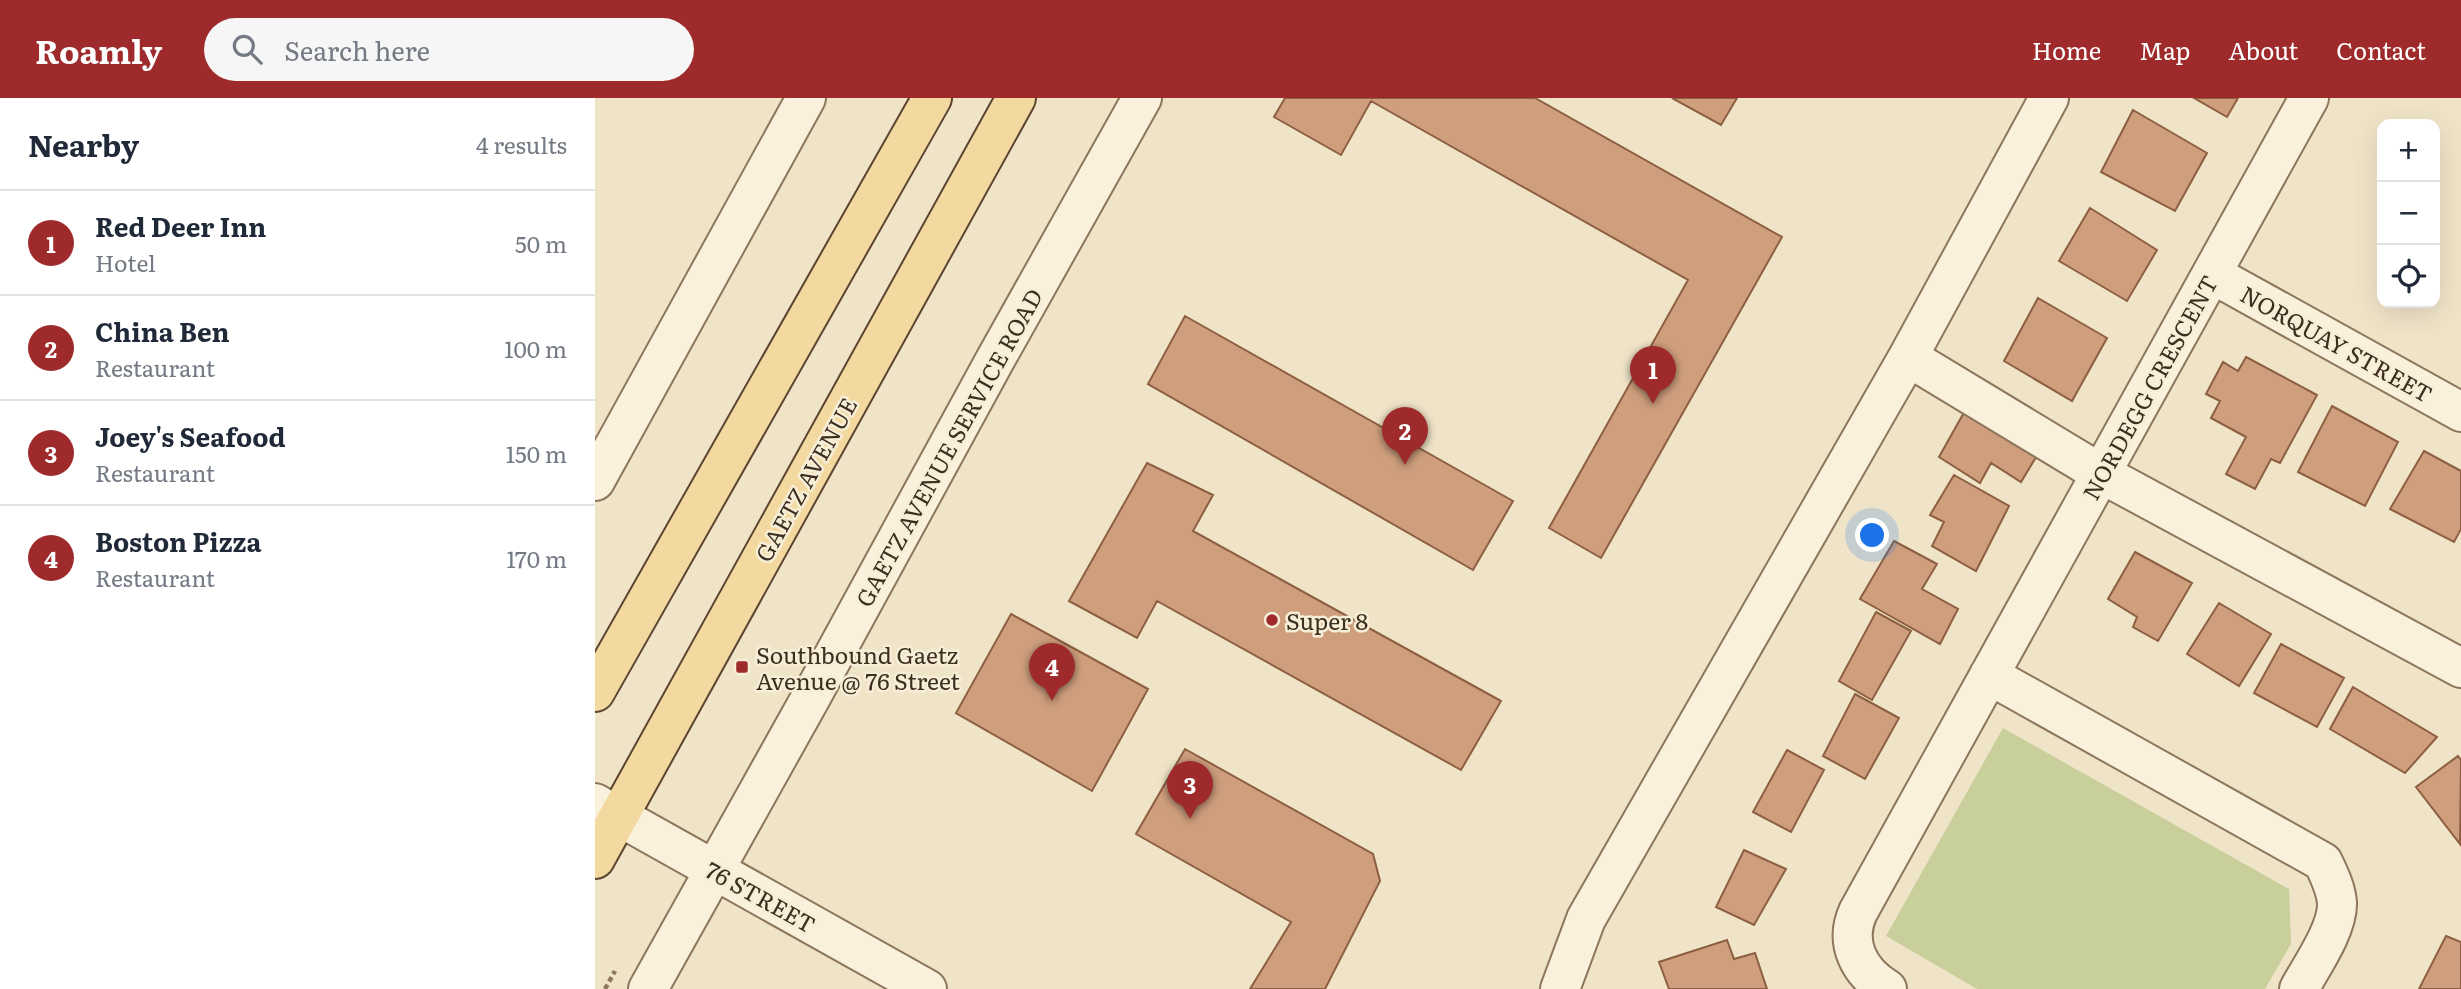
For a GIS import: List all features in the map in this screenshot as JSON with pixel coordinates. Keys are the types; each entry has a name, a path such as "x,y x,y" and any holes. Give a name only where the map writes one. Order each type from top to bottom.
{"main road":[{"path":"595,692 932,98"},
{"name":"GAETZ AVENUE","path":"595,859 607,809 1016,98"}],"street":[{"path":"595,481 806,98"},
{"name":"GAETZ AVENUE SERVICE ROAD","path":"648,989 1142,98"},
{"path":"1560,989 1586,919 1908,357 2049,98"},
{"name":"NORDEGG CRESCENT","path":"1887,989 1860,965 1855,952 1852,925 2309,98"},
{"name":"NORQUAY STREET","path":"2212,274 2461,412"},
{"path":"1908,357 2100,473 2461,668"},
{"path":"1989,675 2323,862 2335,891 2337,907 2323,945 2299,989"},
{"name":"76 STREET","path":"607,809 927,989"}],"green space":[{"path":"2003,728 2289,889 2291,944 2265,989 1977,989 1886,936"}],"building":[{"path":"1285,98 1535,98 1782,237 1601,558 1549,528 1688,280 1371,101 1341,155 1274,117"},
{"path":"1672,98 1737,98 1721,125"},
{"path":"2194,98 2238,98 2227,117"},
{"path":"2133,110 2207,153 2175,211 2101,172"},
{"path":"2090,208 2157,250 2127,301 2059,261"},
{"path":"2038,298 2107,338 2072,401 2004,361"},
{"path":"1185,316 1513,501 1473,570 1148,384"},
{"path":"2246,357 2317,395 2280,463 2271,459 2255,489 2226,474 2246,437 2211,418 2220,401 2206,394 2223,362 2238,371"},
{"path":"1971,400 2044,444 2021,482 1991,463 1980,483 1939,457"},
{"path":"2332,406 2398,442 2365,506 2298,472"},
{"path":"2424,451 2461,471 2461,529 2454,542 2390,509"},
{"name":"Super 8","path":"1147,463 1213,495 1193,531 1501,701 1461,770 1157,601 1137,638 1069,601"},
{"path":"1954,475 2009,506 1976,571 1932,546 1944,522 1930,515"},
{"path":"1894,541 1937,564 1922,589 1958,609 1940,644 1860,599"},
{"path":"2135,552 2192,583 2158,641 2133,627 2137,617 2108,599"},
{"path":"2219,603 2271,634 2239,686 2187,654"},
{"path":"1876,612 1911,631 1872,700 1839,681"},
{"path":"1011,614 1148,689 1092,791 956,713"},
{"path":"2281,644 2344,678 2317,727 2254,693"},
{"path":"2353,687 2437,737 2405,773 2330,729"},
{"path":"1855,694 1899,718 1865,779 1823,756"},
{"path":"1185,749 1373,854 1380,881 1325,989 1250,989 1291,922 1136,834"},
{"path":"1787,750 1824,770 1791,832 1753,812"},
{"path":"2458,756 2461,760 2460,844 2416,787"},
{"path":"1744,850 1786,869 1754,925 1716,907"},
{"path":"2446,936 2461,942 2461,989 2419,989"},
{"path":"1727,940 1734,959 1755,953 1767,989 1669,989 1659,962"}],"place":[{"name":"Red Deer Inn","path":"1653,404"},
{"name":"China Ben","path":"1405,465"},
{"name":"Super 8","path":"1272,620"},
{"name":"Southbound Gaetz Avenue @ 76 Street","path":"742,667"},
{"name":"Boston Pizza","path":"1052,701"},
{"name":"Joey's Seafood","path":"1190,819"}]}
